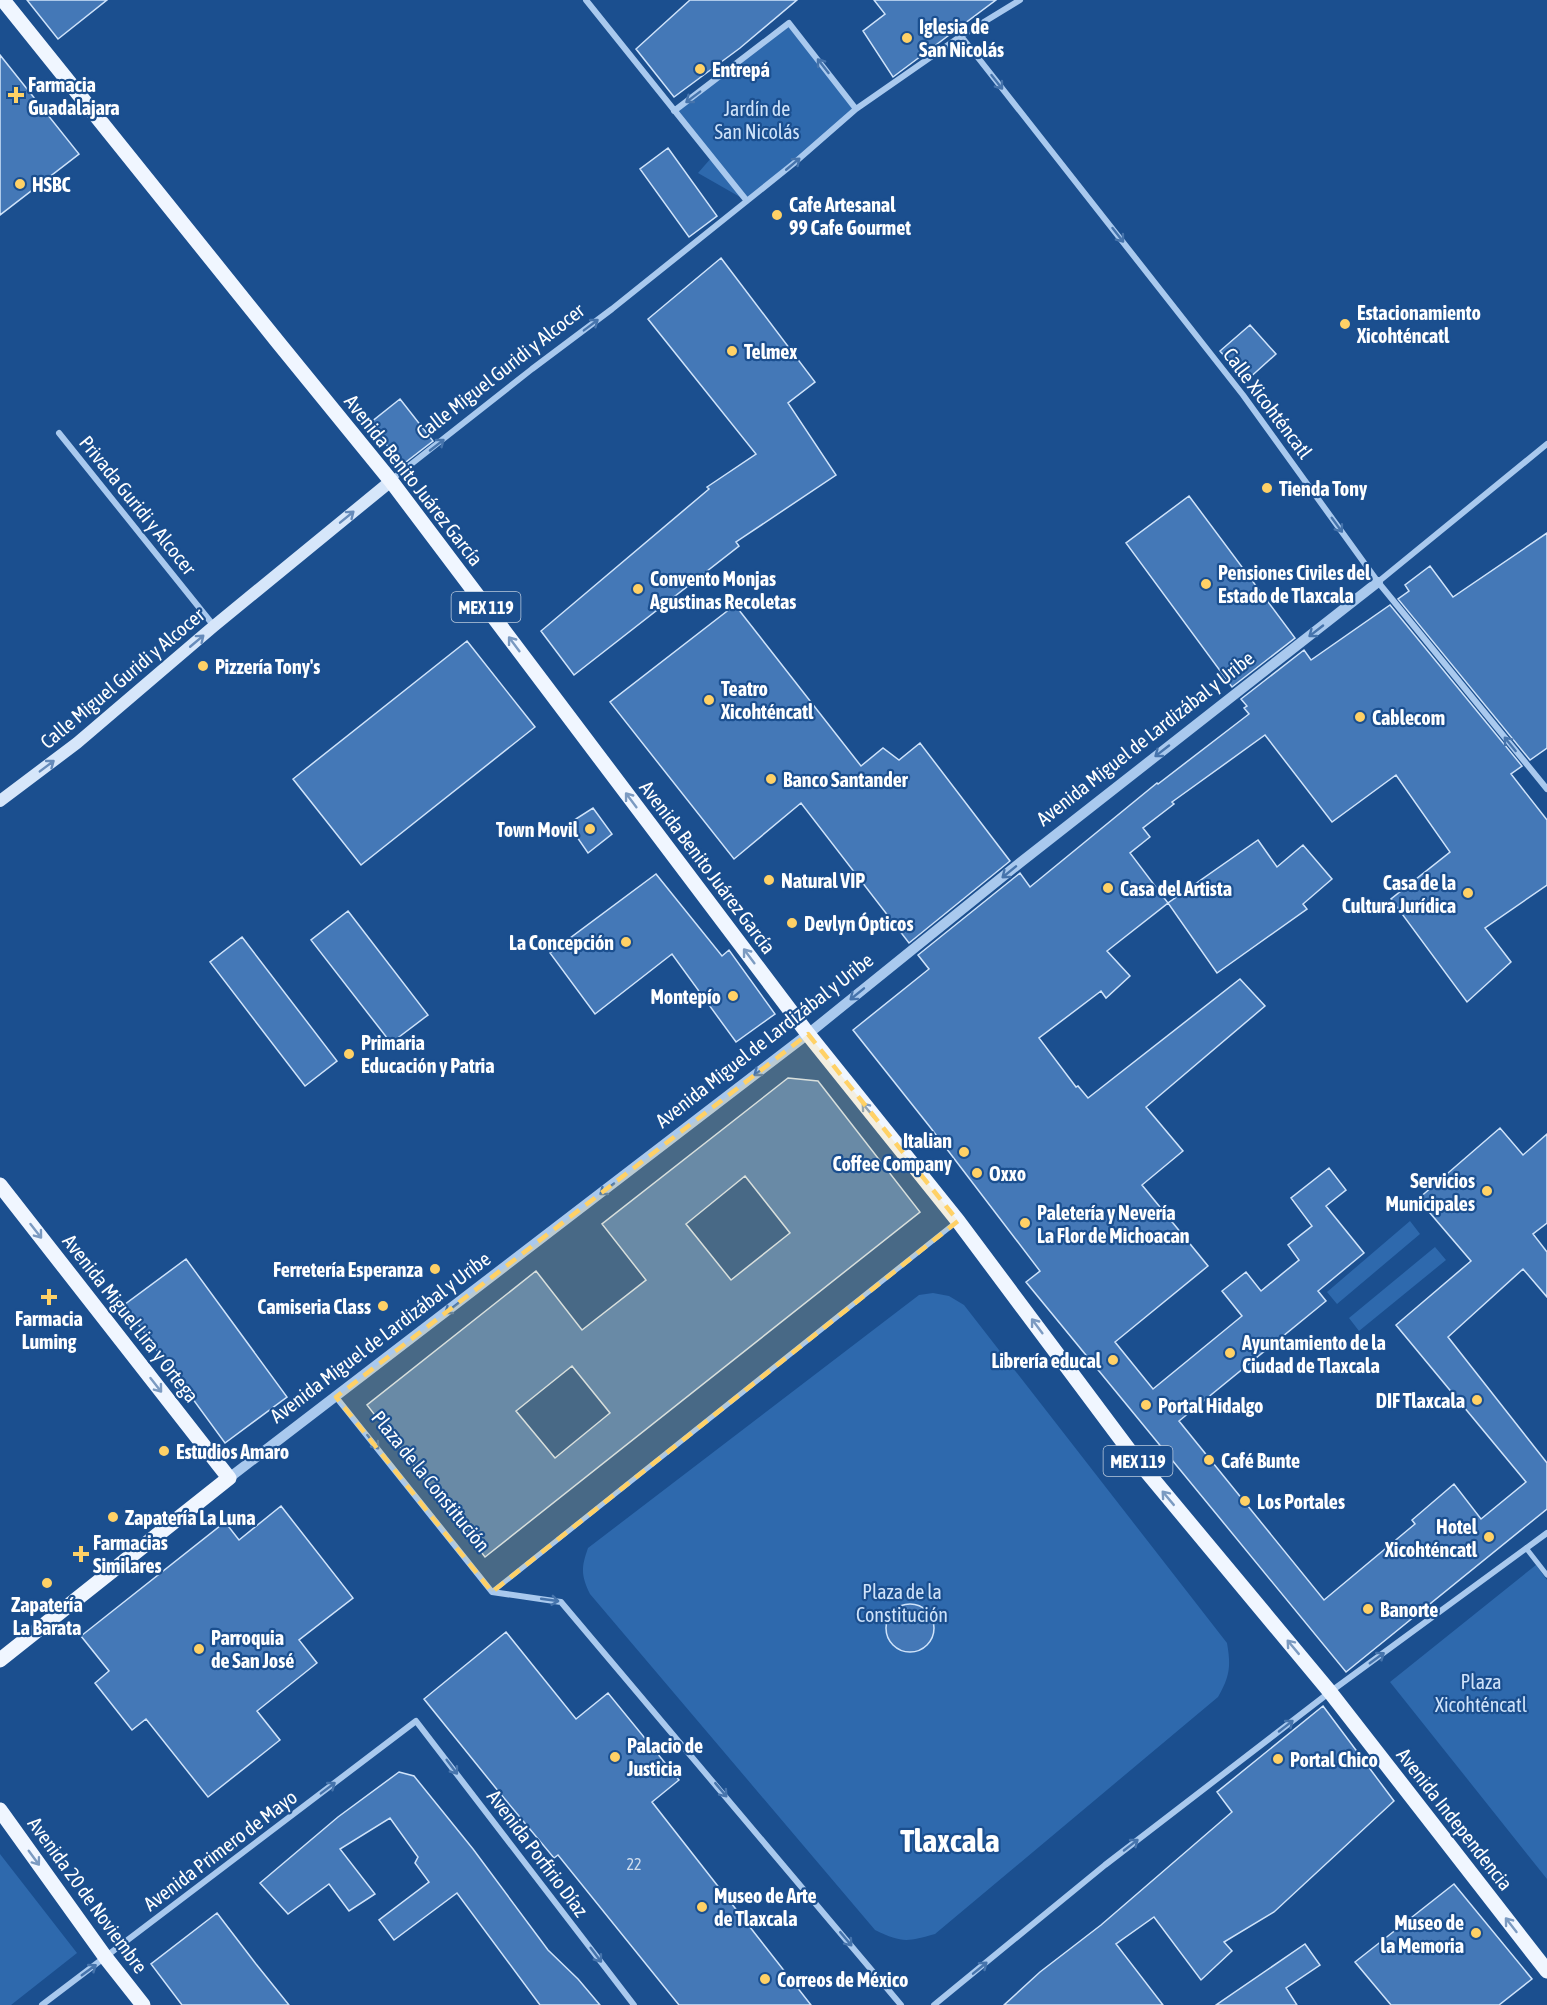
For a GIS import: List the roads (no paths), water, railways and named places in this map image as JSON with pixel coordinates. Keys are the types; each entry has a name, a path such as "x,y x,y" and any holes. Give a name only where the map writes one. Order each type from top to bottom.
{"main road":[{"name":"Avenida Benito Juárez García","path":"3,0 391,481 807,1034 958,1221"},
{"name":"Calle Miguel Guridi y Alcocer","path":"0,801 76,743 391,481"},
{"name":"Avenida Miguel Lira y Ortega","path":"0,1185 229,1478"},
{"name":"MEX 119","path":"958,1221 1139,1463 1330,1692"},
{"name":"Avenida Miguel de Lardizábal y Uribe","path":"0,1660 229,1478"},
{"name":"Avenida Independencia","path":"1330,1692 1547,1971"},
{"name":"Avenida 20 de Noviembre","path":"0,1810 106,1958 143,2005"}],"street":[{"path":"586,0 747,201"},
{"name":"Calle Miguel Guridi y Alcocer","path":"391,481 612,309 793,164 856,109 961,36 1020,0"},
{"path":"674,111 789,22 856,109"},
{"name":"Calle Xicohténcatl","path":"961,36 1244,395 1378,582 1547,789"},
{"name":"Privada Guridi y Alcocer","path":"59,433 214,626"},
{"name":"Avenida Miguel de Lardizábal y Uribe","path":"229,1478 807,1034 1021,862 1378,582 1547,444"},
{"path":"492,1592 958,1221"},
{"name":"Plaza de la Constitución","path":"336,1397 492,1592"},
{"path":"934,2005 1105,1865 1330,1692 1547,1533"},
{"path":"1526,1548 1547,1575"},
{"path":"492,1592 561,1602 902,2005"},
{"name":"Avenida Primero de Mayo","path":"42,2005 416,1721"},
{"name":"Avenida Porfirio Díaz","path":"416,1721 634,2005"}],"place":[{"name":"Iglesia de San Nicolás","path":"907,38"},
{"name":"Entrepá","path":"700,69"},
{"name":"Farmacia Guadalajara","path":"16,95"},
{"name":"HSBC","path":"20,184"},
{"name":"Cafe Artesanal 99 Cafe Gourmet","path":"777,215"},
{"name":"Estacionamiento Xicohténcatl","path":"1345,324"},
{"name":"Telmex","path":"732,351"},
{"name":"Tienda Tony","path":"1267,488"},
{"name":"Pensiones Civiles del Estado de Tlaxcala","path":"1206,584"},
{"name":"Convento Monjas Agustinas Recoletas","path":"638,589"},
{"name":"Pizzería Tony's","path":"203,666"},
{"name":"Teatro Xicohténcatl","path":"709,700"},
{"name":"Cablecom","path":"1360,717"},
{"name":"Banco Santander","path":"771,779"},
{"name":"Town Movil","path":"590,829"},
{"name":"Natural VIP","path":"769,880"},
{"name":"Casa del Artista","path":"1108,888"},
{"name":"Casa de la Cultura Jurídica","path":"1468,893"},
{"name":"Devlyn Ópticos","path":"792,923"},
{"name":"La Concepción","path":"626,942"},
{"name":"Montepío","path":"733,996"},
{"name":"Primaria Educación y Patria","path":"349,1054"},
{"name":"Italian Coffee Company","path":"964,1152"},
{"name":"Oxxo","path":"977,1173"},
{"name":"Servicios Municipales","path":"1487,1191"},
{"name":"Paletería y Nevería La Flor de Michoacan","path":"1025,1223"},
{"name":"Ferretería Esperanza","path":"435,1269"},
{"name":"Farmacia Luming","path":"49,1297"},
{"name":"Camiseria Class","path":"383,1306"},
{"name":"Ayuntamiento de la Ciudad de Tlaxcala","path":"1230,1353"},
{"name":"Librería educal","path":"1113,1360"},
{"name":"DIF Tlaxcala","path":"1477,1400"},
{"name":"Portal Hidalgo","path":"1146,1405"},
{"name":"Estudios Amaro","path":"164,1451"},
{"name":"Café Bunte","path":"1209,1460"},
{"name":"Los Portales","path":"1245,1501"},
{"name":"Zapatería La Luna","path":"113,1517"},
{"name":"Hotel Xicohténcatl","path":"1489,1537"},
{"name":"Farmacias Similares","path":"81,1554"},
{"name":"Zapatería La Barata","path":"47,1583"},
{"name":"Banorte","path":"1368,1609"},
{"name":"Parroquia de San José","path":"199,1649"},
{"name":"Palacio de Justicia","path":"615,1757"},
{"name":"Portal Chico","path":"1278,1759"},
{"name":"Museo de Arte de Tlaxcala","path":"702,1907"},
{"name":"Museo de la Memoria","path":"1476,1933"},
{"name":"Correos de México","path":"765,1979"}],"district":[{"name":"Tlaxcala","path":"950,1840"}],"park label":[{"name":"Jardín de San Nicolás","path":"757,120"},
{"name":"Plaza Xicohténcatl","path":"1481,1692"}]}
